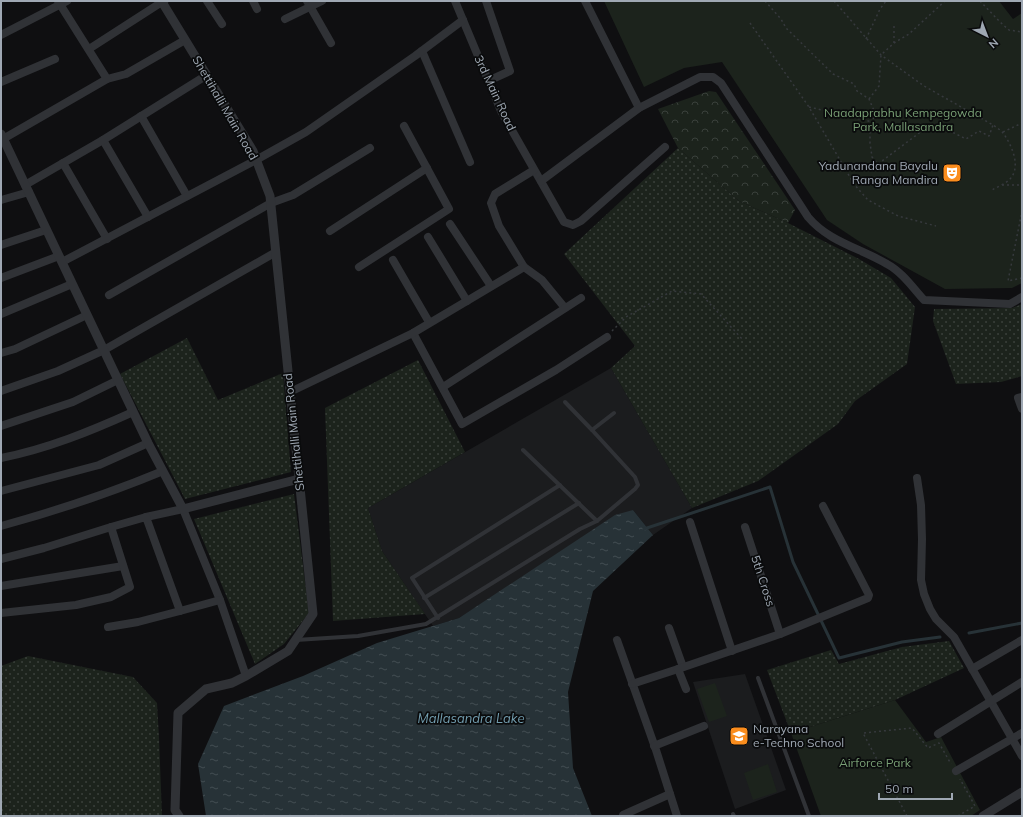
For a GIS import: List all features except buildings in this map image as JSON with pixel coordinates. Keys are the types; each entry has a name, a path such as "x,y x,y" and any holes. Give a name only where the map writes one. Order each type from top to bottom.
{"street":[{"path":"89,49 163,1"},
{"name":"Shettihalli Main Road","path":"163,1 253,152 270,196 313,614 288,651 232,683 206,689 178,713 175,810 179,816"},
{"path":"207,1 222,24"},
{"path":"253,1 257,9"},
{"path":"285,19 308,4 322,1"},
{"name":"3rd Main Road","path":"455,1 501,111 564,222 573,225 581,221 665,147"},
{"path":"486,1 510,72 488,81"},
{"path":"585,1 639,108"},
{"path":"1,35 62,2 107,79"},
{"path":"308,4 331,43"},
{"path":"1,278 60,259 108,239 256,160 306,132 422,51 463,20"},
{"path":"185,40 126,74 107,79 3,142 27,189 148,443 183,509 220,600 246,676"},
{"path":"422,51 470,162"},
{"path":"1,82 55,59"},
{"path":"1,200 27,189 63,163 103,140 207,75"},
{"path":"541,181 639,108 700,77 713,77 721,83 816,227 848,246 887,264 896,270 924,300 1010,304 1022,297"},
{"path":"141,116 187,196"},
{"path":"359,267 449,209 404,126"},
{"path":"103,140 148,217"},
{"path":"109,295 271,203 293,195 370,148"},
{"path":"63,163 108,239"},
{"path":"330,231 428,168"},
{"path":"534,170 495,194 491,203 499,226 524,267 542,280 565,308"},
{"path":"450,224 491,286"},
{"path":"1,244 46,230"},
{"path":"428,238 467,301"},
{"path":"1,391 58,371 104,350 276,252"},
{"path":"393,260 429,322"},
{"path":"290,392 413,333 429,322 524,267"},
{"path":"1,314 72,284"},
{"path":"443,387 581,298"},
{"path":"1,353 15,349 87,315"},
{"path":"413,333 462,424 556,370 607,337"},
{"path":"1,426 73,402 118,380"},
{"path":"1022,397 1018,398 1022,409"},
{"path":"1,458 21,454 96,429 133,412"},
{"path":"1,491 99,465 148,443"},
{"path":"1,526 82,501 163,471"},
{"path":"917,478 921,504 921,580 924,594 933,614 954,637 1022,756"},
{"path":"1,559 146,517 299,479"},
{"path":"632,684 780,634 867,600 869,597 823,506"},
{"path":"146,517 180,610"},
{"path":"690,522 732,651"},
{"path":"1,613 76,605 111,597 130,587 111,527"},
{"name":"5th Cross","path":"745,527 780,634"},
{"path":"1,586 123,566"},
{"path":"108,627 138,622 220,600"},
{"path":"669,628 686,689"},
{"path":"617,640 677,816"},
{"path":"972,669 1022,640"},
{"path":"938,734 1022,682"},
{"path":"654,746 704,726"},
{"path":"956,772 1022,734"},
{"path":"983,816 1022,792"},
{"path":"623,816 670,794"}],"lane":[{"path":"296,640 358,636 426,624 580,529 597,521 635,489 638,485 635,477 565,402"},
{"path":"592,430 614,413"},
{"path":"523,450 597,521"},
{"path":"438,618 412,578 560,485"},
{"path":"424,598 579,503"},
{"path":"758,678 809,816"}],"path":[{"path":"765,1 782,19 786,28 833,74 854,84 857,91 869,99 875,113 870,130 870,143 872,157 878,164 931,124 940,126 966,139 979,131 989,136 994,125"},
{"path":"834,1 881,55 924,86 994,125 1003,132 1011,147 1016,164 1013,174 1009,180 992,190"},
{"path":"866,39 880,9 886,1"},
{"path":"869,99 879,86 881,55 894,43 909,34 945,1"},
{"path":"980,1 1009,30 1022,32"},
{"path":"750,23 809,107 854,184 868,200 898,216 936,226"},
{"path":"894,26 894,43"},
{"path":"809,107 873,122"},
{"path":"1003,132 1022,123"},
{"path":"1000,185 1022,185"},
{"path":"1022,215 1008,281 1022,278"},
{"path":"607,337 626,317 672,291 701,294 743,340"},
{"path":"907,816 863,733 912,728 928,748 939,743 974,806 958,816"}],"shaded area":[{"path":"611,368 692,508 653,535 633,510 459,618 433,626 382,551 368,508"},
{"name":"Narayana e-Techno School","path":"745,674 786,790 735,809 693,682"}],"green space":[{"name":"Naadaprabhu Kempegowda Park, Mallasandra","path":"604,1 999,1 1013,19 1022,13 1022,283 1012,288 945,289 863,244 827,220 722,62 684,68 644,87"},
{"path":"709,91 716,92 795,210 788,223 739,201 678,148 658,109"},
{"path":"678,148 739,201 788,223 859,259 891,278 915,307 907,364 855,401 838,424 758,481 692,508 611,368 635,346 564,254"},
{"path":"1022,304 1022,376 1001,382 956,384 933,321 934,309 1012,308"},
{"path":"187,338 218,400 283,373 291,472 185,499 120,374"},
{"path":"418,360 465,452 368,508 382,551 425,614 333,621 325,408"},
{"path":"294,494 309,613 284,644 255,664 194,519"},
{"path":"949,641 964,668 895,700 791,733 767,670 831,650 839,664 902,647"},
{"path":"28,656 133,677 157,703 162,816 1,816 1,666"},
{"path":"715,683 727,716 709,722 697,689"},
{"name":"Airforce Park","path":"895,700 926,742 941,737 980,810 971,816 821,816 791,733"},
{"path":"768,764 777,792 753,800 744,773"}],"water":[{"name":"Mallasandra Lake","path":"633,510 653,535 593,591 568,692 573,768 592,816 206,816 198,764 224,706 303,676 377,643 459,618 615,515"}],"waterway":[{"path":"644,529 770,487 793,562 839,658 902,642 940,637"},
{"path":"969,633 1022,623"}],"place":[{"name":"Yadunandana Bayalu Ranga Mandira","path":"952,173"},
{"name":"Narayana e-Techno School","path":"739,736"}]}
